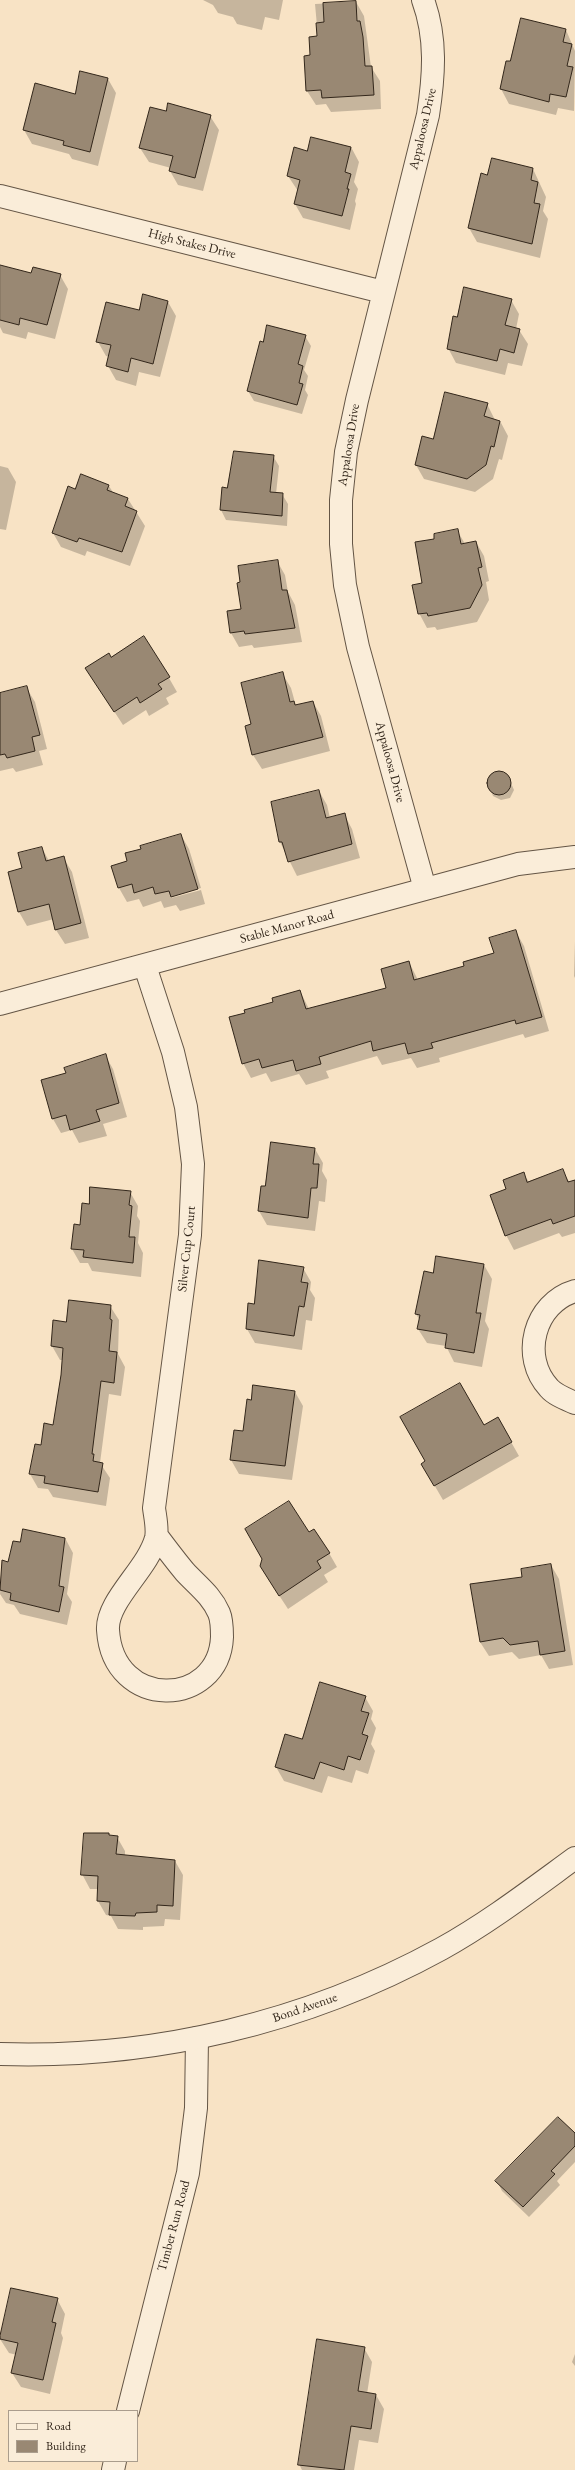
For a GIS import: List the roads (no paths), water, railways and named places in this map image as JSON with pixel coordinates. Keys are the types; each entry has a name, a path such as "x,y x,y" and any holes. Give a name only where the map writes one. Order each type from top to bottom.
{"street":[{"name":"Appaloosa Drive","path":"423,0 433,43 434,77 428,114 383,292 346,452 341,500 341,544 345,585 358,647 425,889"},
{"name":"High Stakes Drive","path":"0,196 383,292"},
{"name":"Stable Manor Road","path":"0,1004 518,864 575,857"},
{"name":"Silver Cup Court","path":"145,966 173,1052 186,1107 193,1164 190,1235 154,1508 157,1536 149,1557 116,1603 109,1616 107,1629 116,1658 133,1681 144,1688 159,1691 172,1691 187,1686 211,1669 222,1643 222,1629 220,1615 206,1591 175,1561 157,1536"},
{"path":"575,1292 556,1301 544,1314 536,1328 532,1342 534,1356 540,1374 549,1388 575,1403"},
{"name":"Bond Avenue","path":"0,2054 60,2055 100,2052 197,2038 291,2014 329,2001 380,1979 441,1949 497,1915 575,1858"},
{"name":"Timber Run Road","path":"128,2410 188,2173 196,2108 197,2038"}]}
